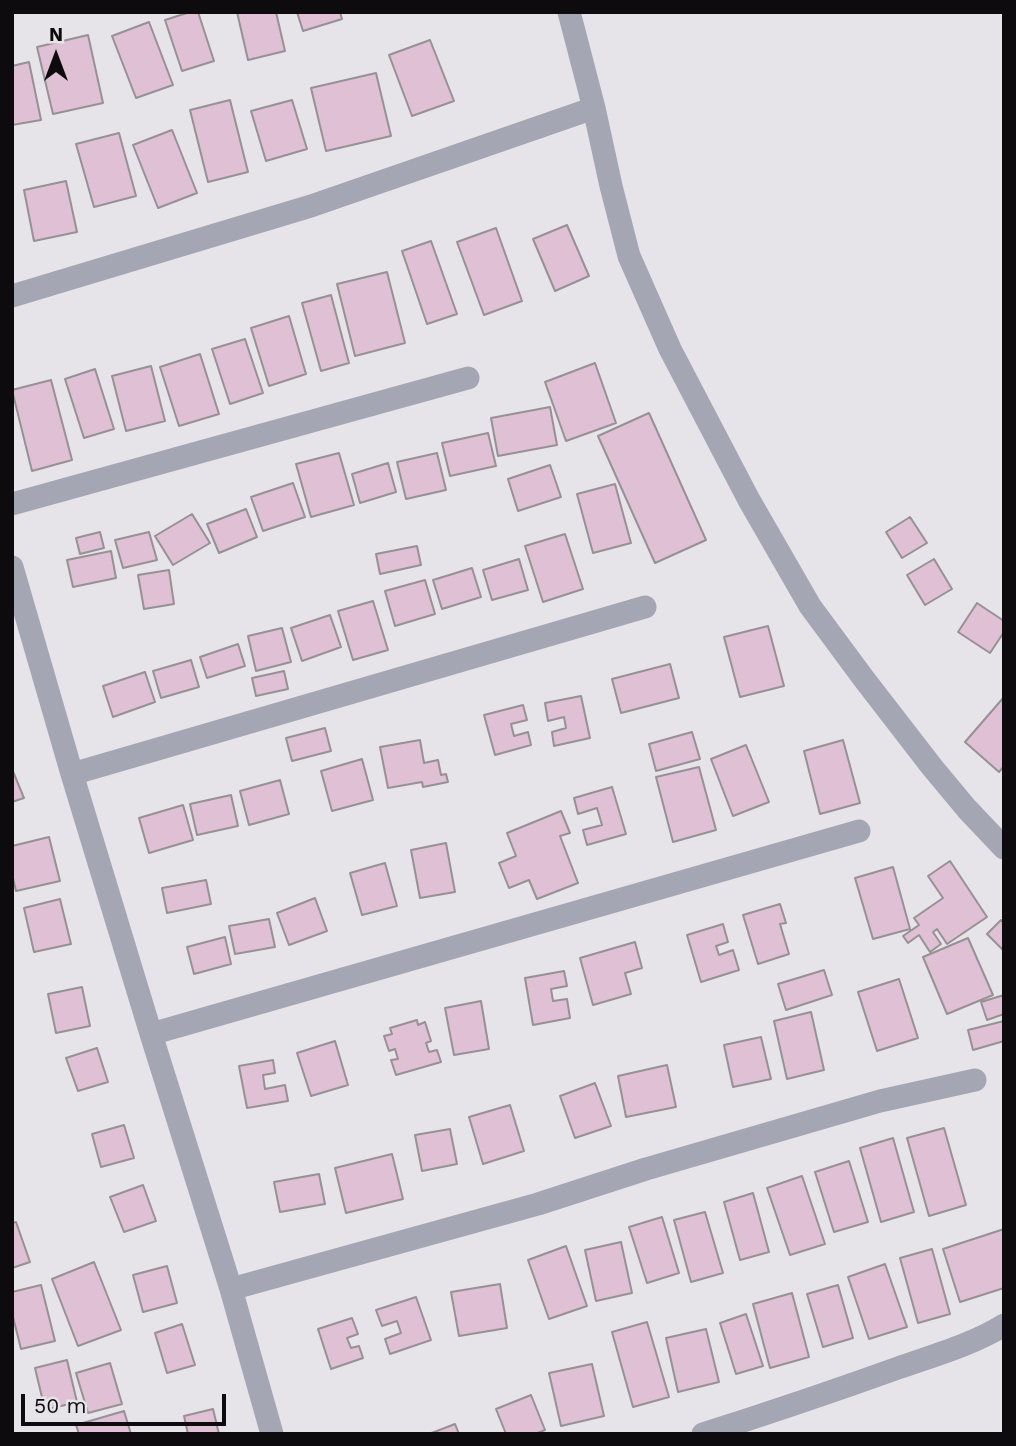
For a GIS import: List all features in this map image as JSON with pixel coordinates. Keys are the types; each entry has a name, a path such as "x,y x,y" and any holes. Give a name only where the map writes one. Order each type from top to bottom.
{"street":[{"path":"569,12 628,256 670,349 748,500 810,606 932,768 1004,848"},
{"path":"12,296 311,206 594,108"},
{"path":"12,504 468,378"},
{"path":"12,567 72,774 231,1289 272,1434"},
{"path":"72,774 645,607"},
{"path":"151,1034 859,831"},
{"path":"231,1289 538,1204 880,1101 975,1080"},
{"path":"703,1434 949,1350 1004,1325"}],"building":[{"path":"198,12 214,61 182,71 165,20"},
{"path":"237,12 276,12 285,51 248,60"},
{"path":"297,12 340,12 342,19 303,31"},
{"path":"149,22 173,85 136,98 112,36"},
{"path":"88,35 103,103 53,114 37,47"},
{"path":"430,40 454,101 412,116 389,55"},
{"path":"29,62 41,120 12,125 12,66"},
{"path":"376,73 391,136 326,151 311,88"},
{"path":"230,100 248,172 208,182 190,110"},
{"path":"292,100 307,149 266,161 251,111"},
{"path":"172,130 197,193 158,208 133,145"},
{"path":"119,133 136,196 94,207 76,144"},
{"path":"66,181 77,232 34,241 24,190"},
{"path":"567,225 589,276 555,291 533,239"},
{"path":"496,228 522,301 484,315 457,242"},
{"path":"431,241 457,314 427,324 402,251"},
{"path":"387,272 405,343 355,356 337,284"},
{"path":"331,295 349,363 321,371 302,303"},
{"path":"289,316 306,374 269,386 251,328"},
{"path":"245,339 263,393 230,404 212,349"},
{"path":"200,354 219,414 179,426 160,367"},
{"path":"595,363 616,423 566,441 545,382"},
{"path":"151,366 165,421 126,431 112,376"},
{"path":"95,369 114,429 84,438 65,379"},
{"path":"51,380 72,460 32,471 12,390"},
{"path":"550,407 557,445 498,456 491,418"},
{"path":"649,413 706,540 655,563 598,436"},
{"path":"488,433 496,466 450,476 442,443"},
{"path":"339,453 354,505 311,517 296,464"},
{"path":"437,453 446,490 406,499 397,462"},
{"path":"388,463 396,492 360,503 352,474"},
{"path":"550,465 561,497 518,511 508,479"},
{"path":"293,483 305,517 263,531 251,497"},
{"path":"615,484 631,543 593,553 577,494"},
{"path":"246,509 257,537 219,553 207,524"},
{"path":"192,514 210,543 173,565 155,536"},
{"path":"910,517 927,543 902,558 886,532"},
{"path":"100,532 104,548 80,554 76,538"},
{"path":"149,532 157,560 123,568 115,540"},
{"path":"565,534 583,589 543,602 525,546"},
{"path":"417,546 421,565 380,574 376,554"},
{"path":"111,551 116,578 73,587 67,560"},
{"path":"519,559 528,590 492,600 483,570"},
{"path":"934,559 952,589 925,605 907,575"},
{"path":"472,568 481,597 442,609 433,580"},
{"path":"169,570 174,604 144,609 138,575"},
{"path":"425,580 435,614 395,626 385,591"},
{"path":"373,601 388,650 353,660 338,611"},
{"path":"977,603 1004,621 1004,632 990,653 958,632"},
{"path":"330,615 341,647 302,661 291,628"},
{"path":"768,626 784,686 740,697 724,637"},
{"path":"282,628 291,662 256,671 248,636"},
{"path":"238,644 245,666 207,678 200,657"},
{"path":"191,660 199,687 161,698 153,671"},
{"path":"670,664 679,698 621,713 612,679"},
{"path":"284,671 288,689 256,696 252,678"},
{"path":"145,672 155,702 113,717 103,686"},
{"path":"581,696 590,738 554,746 552,732 566,728 564,717 548,721 545,703"},
{"path":"1004,697 1004,766 999,772 965,742"},
{"path":"523,705 527,720 511,724 514,736 528,732 531,745 495,755 484,715"},
{"path":"325,728 331,751 292,761 286,738"},
{"path":"692,732 700,759 656,771 649,744"},
{"path":"420,740 424,763 438,760 441,775 446,774 448,782 423,787 422,782 388,788 380,747"},
{"path":"843,740 860,803 820,814 804,751"},
{"path":"746,745 769,802 733,816 711,759"},
{"path":"362,759 373,800 332,811 321,771"},
{"path":"699,767 716,830 673,842 656,777"},
{"path":"12,769 24,798 12,802"},
{"path":"280,780 289,814 249,825 240,791"},
{"path":"612,787 626,834 587,845 583,830 602,825 597,808 578,814 574,798"},
{"path":"231,795 238,826 197,835 190,804"},
{"path":"183,805 193,840 149,853 139,818"},
{"path":"561,811 570,833 560,836 578,883 537,899 529,880 509,888 499,863 516,856 507,833"},
{"path":"49,837 60,881 16,891 12,874 12,846"},
{"path":"446,843 455,892 420,898 411,850"},
{"path":"950,861 987,917 947,944 937,929 933,932 941,944 930,952 919,935 908,943 903,936 919,925 914,918 943,898 928,876"},
{"path":"385,863 397,906 362,915 350,873"},
{"path":"893,867 910,929 873,939 855,878"},
{"path":"206,880 211,904 167,913 162,888"},
{"path":"315,898 327,931 289,945 277,913"},
{"path":"60,899 71,944 34,952 24,908"},
{"path":"780,904 786,923 780,924 789,954 758,964 743,915"},
{"path":"269,919 275,947 235,954 229,926"},
{"path":"1001,920 1004,923 1004,951 987,934"},
{"path":"723,924 728,942 716,946 719,955 733,950 739,970 701,982 687,935"},
{"path":"225,937 231,964 194,974 187,947"},
{"path":"968,938 993,995 947,1014 923,957"},
{"path":"635,942 642,968 625,973 631,994 593,1005 580,958"},
{"path":"824,970 832,995 786,1010 778,984"},
{"path":"564,971 567,986 551,989 553,1001 567,999 570,1018 533,1025 525,978"},
{"path":"899,979 918,1038 877,1051 858,992"},
{"path":"82,987 90,1026 56,1033 48,994"},
{"path":"1004,995 1004,1014 987,1020 981,1002"},
{"path":"481,1001 489,1049 454,1055 445,1008"},
{"path":"811,1012 824,1070 787,1079 774,1021"},
{"path":"417,1020 418,1025 425,1022 431,1041 426,1043 429,1052 437,1050 441,1062 396,1075 391,1060 398,1059 395,1049 389,1051 384,1036 392,1034 390,1028"},
{"path":"1004,1021 1004,1041 973,1050 968,1030"},
{"path":"761,1037 771,1079 733,1087 724,1045"},
{"path":"335,1041 348,1085 311,1096 297,1053"},
{"path":"97,1048 108,1082 78,1091 66,1058"},
{"path":"273,1060 275,1073 263,1075 265,1089 285,1085 288,1101 247,1108 239,1066"},
{"path":"667,1065 676,1107 626,1117 618,1076"},
{"path":"595,1083 611,1126 575,1138 560,1096"},
{"path":"510,1105 524,1151 483,1164 469,1117"},
{"path":"124,1125 134,1158 101,1167 92,1134"},
{"path":"944,1128 966,1205 929,1216 907,1138"},
{"path":"450,1129 457,1164 422,1171 415,1135"},
{"path":"893,1138 914,1212 881,1222 860,1148"},
{"path":"392,1154 403,1199 346,1213 335,1168"},
{"path":"849,1161 868,1222 834,1232 815,1172"},
{"path":"319,1174 325,1204 280,1212 274,1182"},
{"path":"802,1176 825,1244 790,1255 767,1188"},
{"path":"143,1185 156,1221 124,1232 110,1197"},
{"path":"753,1193 769,1252 740,1260 724,1202"},
{"path":"705,1212 723,1273 691,1282 674,1220"},
{"path":"662,1217 679,1273 647,1283 629,1227"},
{"path":"16,1222 30,1262 12,1268 12,1223"},
{"path":"1004,1229 1004,1288 960,1302 943,1249"},
{"path":"621,1242 632,1293 596,1301 585,1250"},
{"path":"566,1246 587,1306 549,1319 528,1260"},
{"path":"932,1249 950,1314 918,1323 900,1258"},
{"path":"94,1262 121,1330 78,1346 52,1279"},
{"path":"885,1264 907,1327 869,1339 848,1277"},
{"path":"167,1266 177,1303 143,1312 133,1275"},
{"path":"500,1284 507,1328 459,1336 451,1292"},
{"path":"41,1285 55,1341 21,1349 12,1313 12,1292"},
{"path":"838,1285 853,1338 823,1347 807,1294"},
{"path":"792,1293 809,1357 770,1368 753,1304"},
{"path":"416,1297 431,1340 390,1354 385,1339 401,1333 397,1321 382,1326 376,1310"},
{"path":"746,1314 763,1366 736,1374 720,1323"},
{"path":"352,1318 358,1334 347,1338 351,1348 359,1346 363,1358 331,1369 318,1329"},
{"path":"647,1322 669,1397 633,1407 612,1332"},
{"path":"182,1324 195,1365 167,1373 155,1333"},
{"path":"706,1329 719,1382 678,1392 666,1338"},
{"path":"67,1360 77,1402 45,1410 35,1368"},
{"path":"110,1363 122,1404 88,1413 76,1373"},
{"path":"592,1364 604,1416 561,1426 549,1373"},
{"path":"531,1395 545,1430 535,1434 506,1434 496,1409"},
{"path":"213,1409 219,1434 188,1434 184,1416"},
{"path":"124,1411 131,1434 79,1434 76,1425"},
{"path":"455,1424 459,1434 429,1434"}]}
